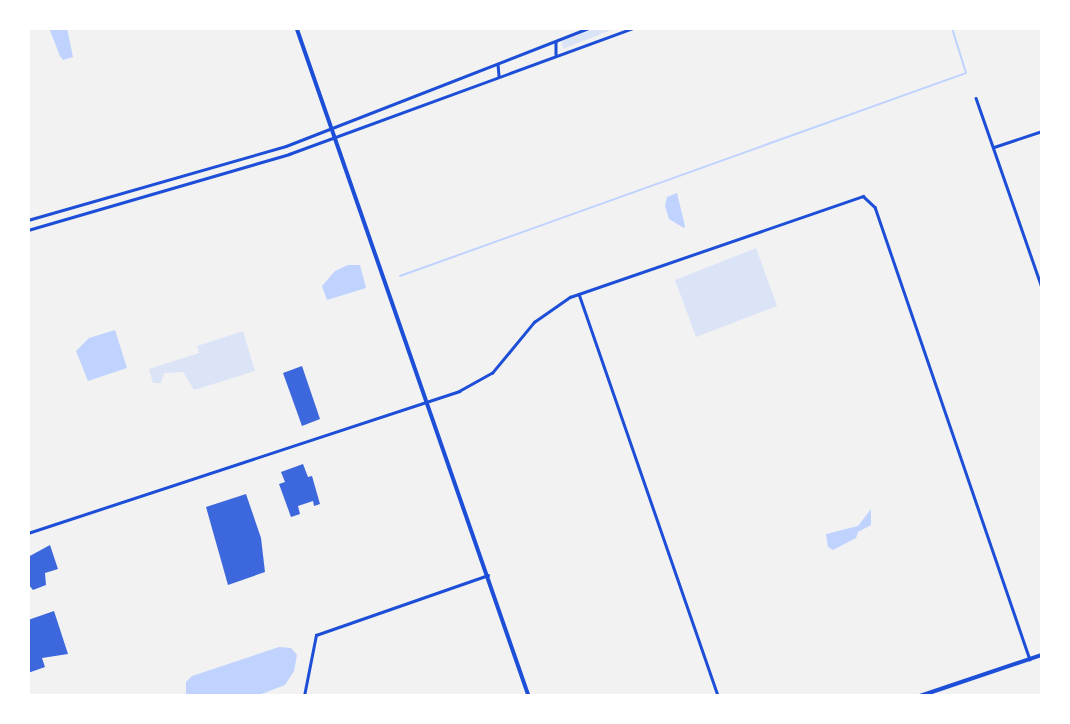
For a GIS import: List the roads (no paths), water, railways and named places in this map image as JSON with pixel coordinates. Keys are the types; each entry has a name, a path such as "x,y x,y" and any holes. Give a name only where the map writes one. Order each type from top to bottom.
{"main road":[{"path":"297,28 529,696"},
{"path":"920,696 1042,655"}],"street":[{"path":"28,220 333,130 589,28"},
{"path":"28,230 336,138 634,28"},
{"path":"554,56 559,50 555,41"},
{"path":"498,64 499,76"},
{"path":"976,97 1042,287"},
{"path":"994,147 1042,131"},
{"path":"28,533 429,402 488,377 542,315 579,294 852,198 870,198 1030,659"},
{"path":"579,294 718,696"},
{"path":"304,696 312,641 328,630 488,575"}],"water":[{"path":"49,28 67,28 73,57 63,60"},
{"path":"677,193 684,228 669,219 665,206 667,197"},
{"path":"348,265 360,265 366,288 327,300 322,286 335,271"},
{"path":"115,330 127,368 88,381 76,351 89,338"},
{"path":"871,509 871,525 858,532 856,538 833,550 828,547 826,534 858,526"},
{"path":"279,647 291,648 297,655 294,671 285,685 256,696 186,696 186,682 192,676"}],"waterway":[{"path":"400,276 966,73 952,28"}]}
